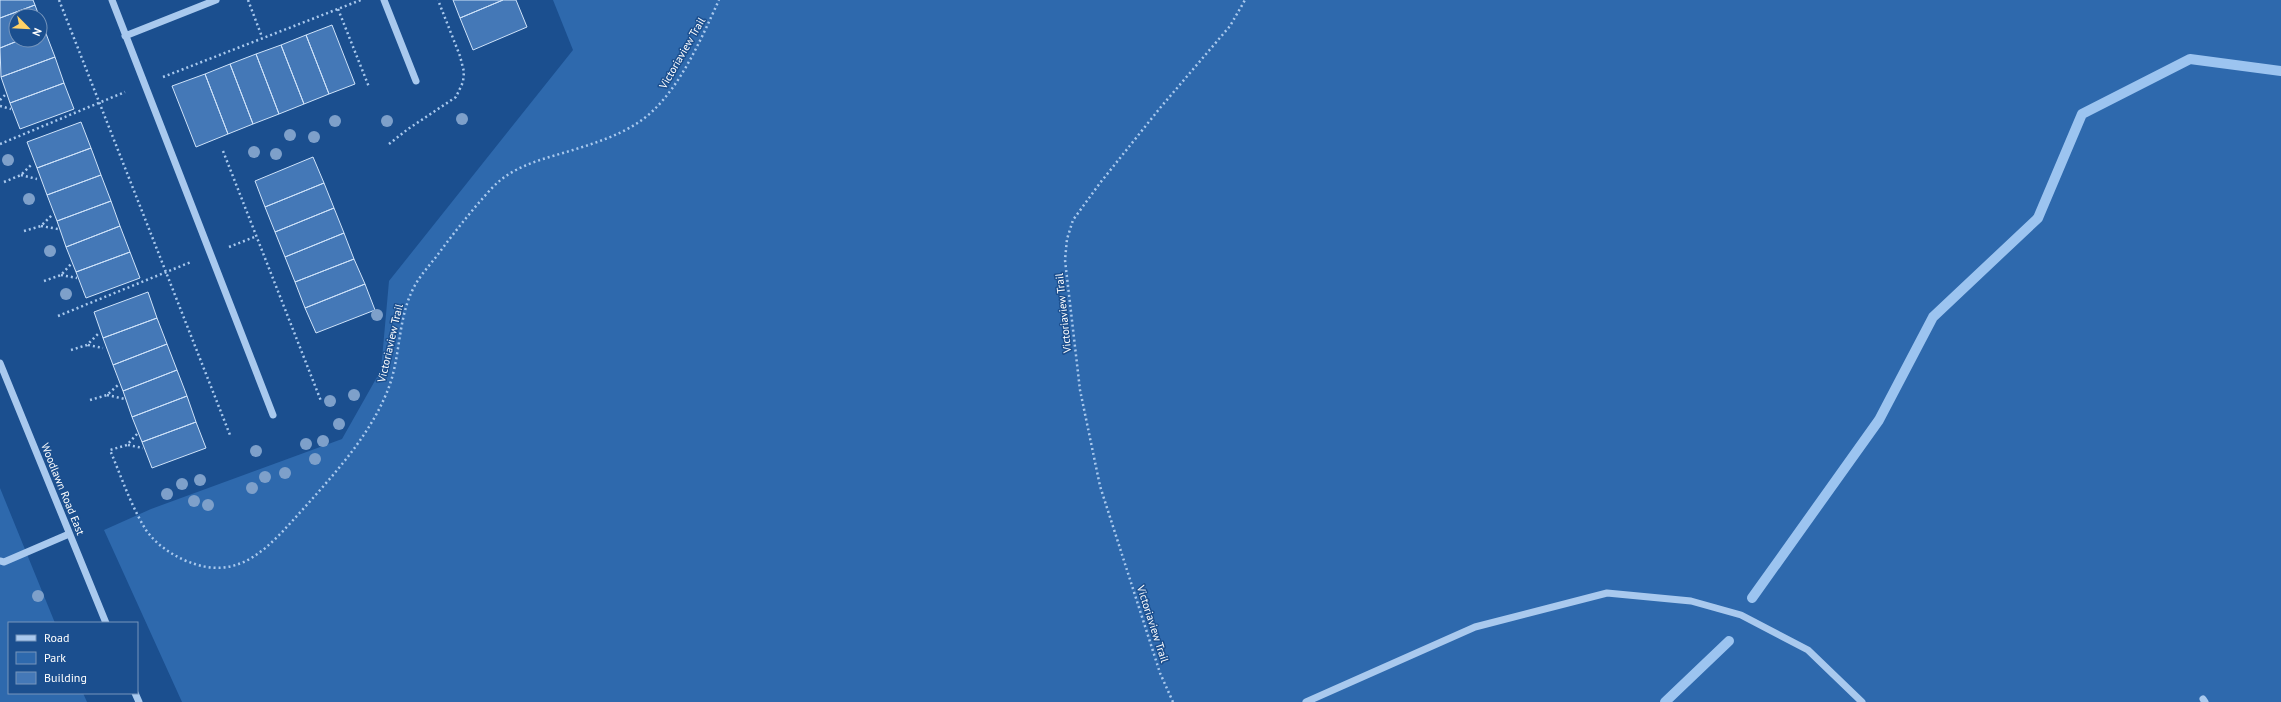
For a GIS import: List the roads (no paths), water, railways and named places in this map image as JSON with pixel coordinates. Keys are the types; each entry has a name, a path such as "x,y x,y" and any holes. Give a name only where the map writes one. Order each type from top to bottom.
{"street":[{"path":"112,0 273,415"},
{"path":"125,36 216,0"},
{"path":"384,0 416,81"},
{"name":"Woodlawn Road East","path":"0,363 68,534 106,622"},
{"path":"0,561 4,562 68,534"},
{"path":"1306,702 1475,627 1607,593 1691,602 1741,615 1808,650 1862,702"}],"waterway":[{"path":"1752,598 1879,420 1933,317 2038,218 2082,114 2190,59 2281,71"},
{"path":"1665,702 1729,641"}]}
